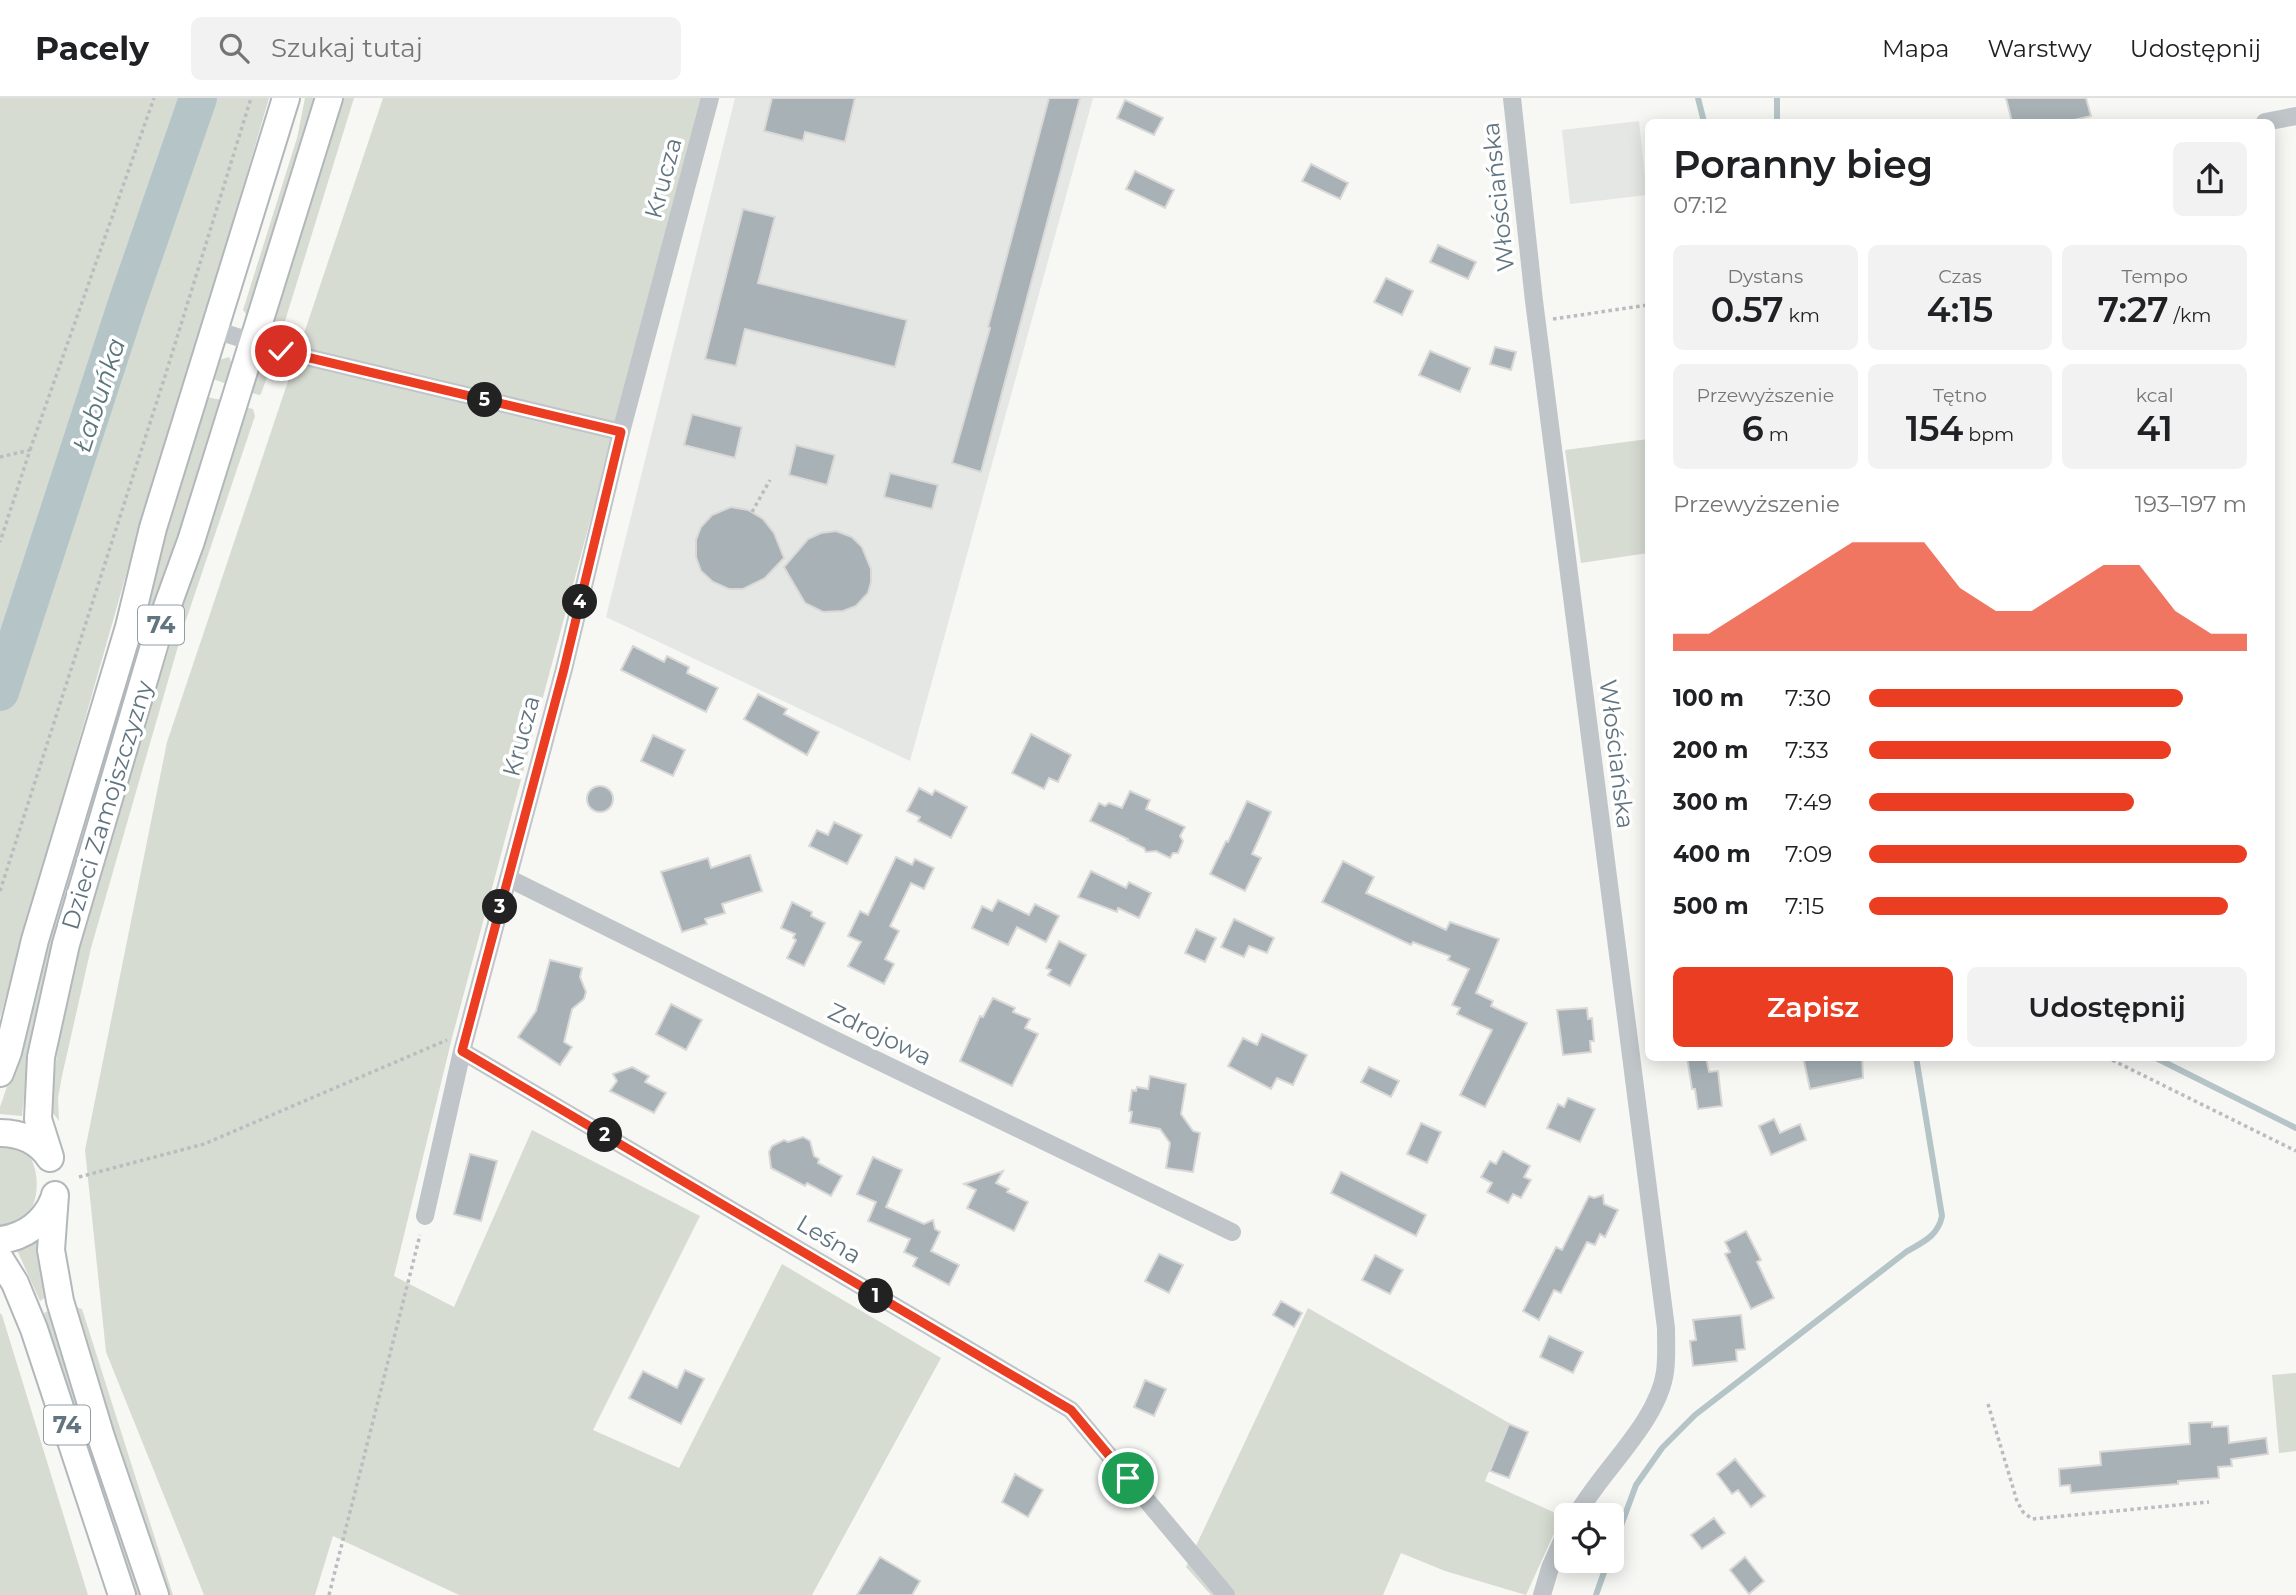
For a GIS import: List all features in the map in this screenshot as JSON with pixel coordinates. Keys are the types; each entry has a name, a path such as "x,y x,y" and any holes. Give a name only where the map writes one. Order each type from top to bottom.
{"main road":[{"name":"Dzieci Zamojszczyzny","path":"0,1073 8,1052 35,940 129,627 153,528 286,98"},
{"name":"Dzieci Zamojszczyzny","path":"50,1157 41,1132 37,1106 43,1047 62,958 159,629 191,541 329,98"},
{"path":"0,1133 24,1136 35,1142 50,1157"},
{"name":"74","path":"50,1157 54,1170 55,1195 51,1250 60,1301 101,1437 155,1595"},
{"path":"0,1240 18,1236 32,1228 50,1209 55,1195"},
{"name":"74","path":"0,1259 15,1283 34,1329 122,1595"}],"street":[{"name":"Krucza","path":"425,1216 457,1044 508,878 564,669 621,432 710,98"},
{"name":"Włościańska","path":"1512,98 1537,322 1666,1328 1665,1373 1656,1402 1585,1503"},
{"path":"2275,120 2296,116"},
{"path":"215,330 254,344 621,432"},
{"name":"Zdrojowa","path":"508,878 837,1041 1232,1231"},
{"name":"Leśna","path":"457,1044 1071,1410 1226,1595"},
{"path":"1542,1595 1554,1559"}],"path":[{"path":"0,542 154,98"},
{"path":"0,891 158,400 251,98"},
{"path":"1537,322 1645,305"},
{"path":"0,457 30,450"},
{"path":"752,512 770,481"},
{"path":"79,1177 204,1144 457,1044"},
{"path":"2114,1061 2296,1151"},
{"path":"329,1595 425,1216"},
{"path":"1988,1404 2017,1502 2023,1512 2032,1519 2210,1502"}],"shaded area":[{"path":"0,98 269,98 187,380 159,459 0,1018"},
{"path":"305,98 315,98 250,311 246,314 243,310 297,138"},
{"path":"343,98 354,98 281,334 276,327 274,316"},
{"path":"383,98 703,98 452,1038 394,1276 454,1307 532,1130 700,1216 593,1430 679,1468 782,1264 941,1358 812,1595 459,1595 333,1536 315,1595 204,1595 106,1352 85,1150 167,742"},
{"path":"735,98 1093,98 910,761 606,617"},
{"path":"1639,121 1645,195 1570,204 1562,130"},
{"path":"229,357 233,366 227,384 213,379 219,360"},
{"path":"272,362 261,394 249,392 258,370"},
{"path":"206,397 222,400 60,927 30,1040 22,1116 0,1114 24,1036 42,959"},
{"path":"245,407 253,409 255,416 183,629 91,948 62,1076 58,1098 59,1121 53,1113 52,1093 60,1030 99,871"},
{"path":"1645,439 1645,553 1581,563 1565,450"},
{"path":"0,1144 17,1146 26,1152 35,1168 37,1188 27,1217 19,1224 0,1229"},
{"path":"38,1237 47,1296 40,1301 16,1248"},
{"path":"76,1307 82,1309 173,1595 168,1595 150,1548"},
{"path":"1308,1308 1509,1423 1485,1481 1554,1512 1554,1534 1526,1595 1445,1571 1401,1553 1383,1595 1211,1595 1186,1567"},
{"path":"50,1310 143,1595 135,1595 44,1313"},
{"path":"0,1313 2,1315 88,1595 0,1595"},
{"path":"2296,1373 2296,1451 2279,1453 2272,1375"}],"building":[{"path":"772,98 855,98 845,142 805,132 803,141 764,131"},
{"path":"1049,98 1080,98 981,472 952,463"},
{"path":"2006,98 2086,98 2091,116 2078,119 2011,119"},
{"path":"1125,100 1163,118 1154,135 1117,118"},
{"path":"1311,164 1348,183 1340,199 1302,181"},
{"path":"1135,171 1174,190 1165,208 1126,189"},
{"path":"743,209 775,217 758,283 907,320 895,367 745,329 736,366 705,359"},
{"path":"1438,245 1476,262 1468,279 1430,262"},
{"path":"1386,278 1413,291 1402,315 1374,302"},
{"path":"1495,347 1516,352 1511,370 1490,364"},
{"path":"1430,351 1470,368 1460,392 1419,375"},
{"path":"692,414 742,427 735,458 684,445"},
{"path":"796,445 835,455 827,485 789,475"},
{"path":"890,473 938,485 932,509 884,497"},
{"path":"731,507 748,510 763,519 774,533 784,558 765,578 743,589 729,589 713,582 701,571 696,557 696,540 701,527 712,515"},
{"path":"836,531 852,537 862,547 871,569 871,582 868,593 856,606 843,611 823,612 805,603 784,567 808,539 821,533"},
{"path":"633,646 664,662 667,656 689,667 687,673 718,688 706,712 621,670"},
{"path":"758,694 787,709 784,714 819,732 807,755 744,719"},
{"path":"1031,734 1071,755 1058,782 1049,778 1044,789 1012,773"},
{"path":"653,735 685,750 673,776 641,761"},
{"path":"600,786 609,790 613,799 609,808 600,812 591,808 587,799 591,790"},
{"path":"919,788 932,795 935,790 967,807 951,838 918,821 920,817 907,811"},
{"path":"1130,791 1150,800 1146,809 1185,827 1180,836 1183,841 1178,853 1173,853 1170,858 1156,851 1146,852 1128,839 1090,821 1099,803 1105,806 1109,803 1122,808"},
{"path":"1247,801 1271,812 1252,854 1261,858 1245,891 1210,874"},
{"path":"834,822 862,835 847,864 809,846 817,830 828,835"},
{"path":"750,855 762,891 722,904 725,913 705,919 707,924 682,932 661,872 708,858 711,868"},
{"path":"896,857 912,865 915,859 934,868 924,889 911,883 890,926 899,931 885,959 894,964 884,984 848,966 861,942 848,936 860,911 868,915"},
{"path":"1343,861 1374,877 1366,893 1446,930 1450,922 1499,939 1476,993 1493,1001 1491,1006 1527,1023 1485,1107 1460,1095 1492,1030 1457,1014 1460,1008 1452,1005 1469,969 1448,960 1450,956 1413,942 1411,945 1322,902"},
{"path":"1091,871 1126,888 1129,882 1151,893 1139,918 1118,908 1117,912 1078,897"},
{"path":"998,900 1029,915 1035,904 1059,916 1046,942 1017,927 1008,945 972,928 982,906 992,911"},
{"path":"792,902 812,912 811,916 825,923 804,966 787,958 796,940 793,938 795,934 781,928"},
{"path":"1234,919 1274,938 1267,953 1249,946 1244,957 1221,947"},
{"path":"1196,929 1216,938 1205,962 1185,953"},
{"path":"1059,941 1086,955 1070,986 1048,975 1051,970 1046,968"},
{"path":"550,960 582,968 580,977 586,992 584,999 572,1009 564,1042 572,1047 560,1065 518,1037 536,1011"},
{"path":"993,998 1015,1008 1013,1012 1030,1019 1025,1028 1038,1034 1012,1086 960,1061 980,1016 983,1017"},
{"path":"671,1004 702,1020 686,1050 656,1034"},
{"path":"1587,1008 1588,1019 1592,1018 1594,1041 1590,1041 1591,1052 1563,1055 1557,1010"},
{"path":"1262,1034 1307,1055 1293,1085 1277,1078 1271,1089 1228,1066 1243,1038 1257,1045"},
{"path":"1688,1061 1707,1061 1709,1072 1718,1071 1722,1106 1698,1109 1695,1089 1692,1089"},
{"path":"1804,1061 1862,1061 1863,1078 1810,1089"},
{"path":"632,1067 649,1076 645,1082 666,1093 654,1113 610,1091 617,1081 613,1074"},
{"path":"1369,1067 1399,1081 1391,1097 1361,1082"},
{"path":"1150,1076 1186,1084 1181,1114 1193,1131 1200,1133 1193,1172 1166,1168 1170,1143 1160,1129 1130,1123 1132,1090 1136,1091 1137,1087 1148,1089"},
{"path":"1568,1098 1595,1109 1580,1142 1547,1128 1558,1104 1564,1107"},
{"path":"1774,1119 1780,1133 1800,1124 1806,1140 1771,1155 1759,1126"},
{"path":"1421,1123 1441,1132 1427,1163 1407,1154"},
{"path":"803,1137 810,1141 814,1156 819,1159 818,1163 842,1176 831,1196 771,1168 769,1152 772,1146 784,1140 788,1142"},
{"path":"1503,1151 1530,1166 1524,1177 1531,1180 1521,1198 1513,1194 1508,1203 1487,1192 1492,1183 1481,1177 1490,1161 1496,1164"},
{"path":"470,1154 497,1161 481,1221 454,1214"},
{"path":"873,1157 902,1170 886,1207 924,1224 933,1220 935,1229 940,1232 931,1251 959,1265 949,1285 913,1266 917,1258 904,1252 910,1239 868,1221 876,1202 857,1194"},
{"path":"1003,1171 996,1183 1009,1189 1007,1192 1028,1202 1014,1231 967,1208 976,1190 964,1184"},
{"path":"1341,1172 1426,1215 1416,1236 1331,1193"},
{"path":"1603,1195 1604,1204 1618,1210 1605,1237 1600,1234 1595,1245 1587,1242 1561,1293 1554,1290 1539,1320 1523,1311 1556,1247 1562,1250 1589,1196 1594,1198"},
{"path":"1746,1231 1761,1260 1757,1262 1774,1298 1751,1309 1725,1254 1730,1252 1725,1242"},
{"path":"1159,1254 1183,1265 1169,1293 1145,1281"},
{"path":"1375,1255 1403,1270 1390,1294 1362,1280"},
{"path":"1281,1301 1302,1313 1294,1327 1273,1315"},
{"path":"1741,1315 1745,1349 1736,1350 1737,1361 1693,1366 1690,1341 1696,1340 1693,1320"},
{"path":"1549,1336 1583,1352 1573,1373 1540,1357"},
{"path":"685,1370 704,1379 681,1424 629,1398 643,1371 677,1388"},
{"path":"1145,1380 1166,1389 1154,1416 1134,1407"},
{"path":"2212,1422 2212,1427 2228,1426 2229,1443 2266,1438 2268,1454 2231,1459 2232,1466 2218,1467 2219,1478 2071,1493 2070,1485 2060,1486 2059,1469 2101,1465 2100,1452 2190,1444 2189,1423"},
{"path":"1509,1424 1528,1432 1509,1478 1490,1471"},
{"path":"1735,1459 1765,1496 1751,1507 1738,1490 1732,1494 1717,1474"},
{"path":"1015,1474 1043,1490 1028,1517 1002,1502"},
{"path":"1714,1518 1725,1533 1702,1549 1691,1535"},
{"path":"880,1557 920,1581 912,1595 857,1595"},
{"path":"1745,1557 1764,1581 1749,1594 1730,1570"}],"waterway":[{"name":"Łabuńka","path":"0,692 127,303 198,98"},
{"path":"1698,98 1703,119"},
{"path":"1777,98 1777,119"},
{"path":"1624,1518 1636,1485 1662,1448 1695,1415 1906,1252 1929,1238 1937,1229 1942,1216 1917,1061"},
{"path":"2162,1061 2296,1128"},
{"path":"1596,1595 1604,1573"}],"route":[{"path":"281,351 621,432 547,737 462,1051 1071,1410 1128,1478"}]}
